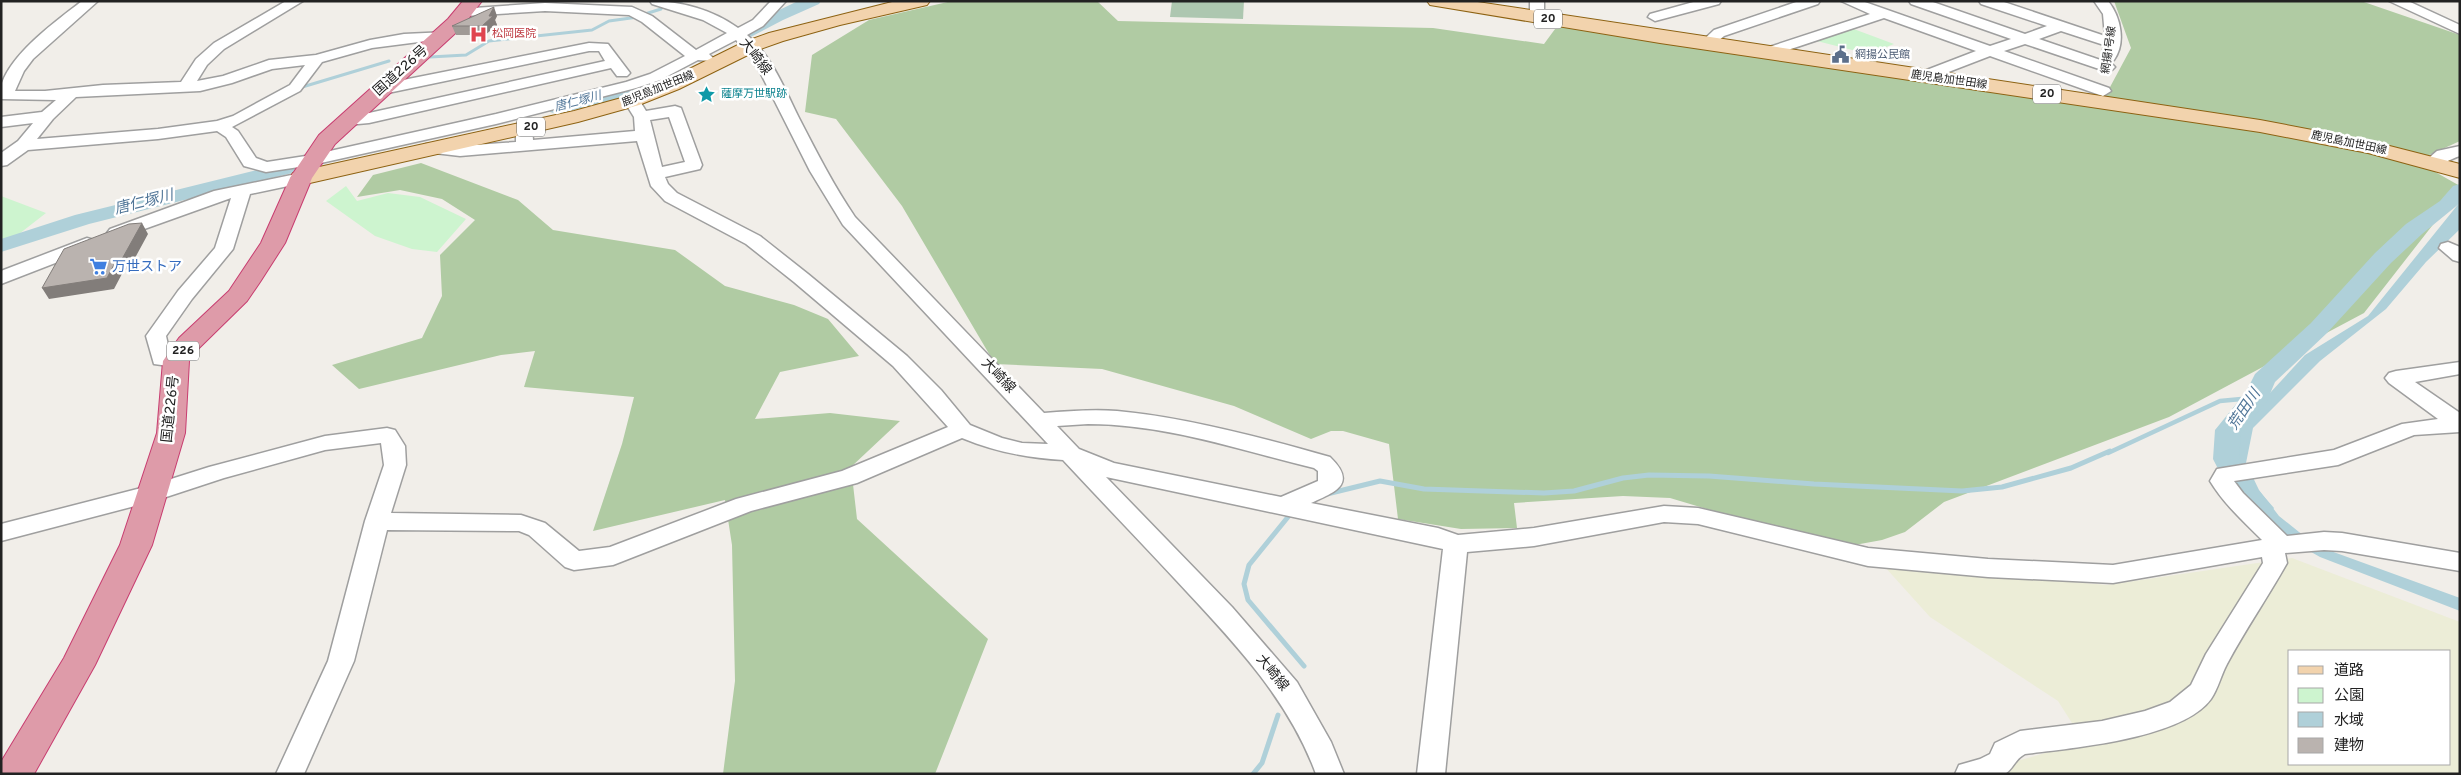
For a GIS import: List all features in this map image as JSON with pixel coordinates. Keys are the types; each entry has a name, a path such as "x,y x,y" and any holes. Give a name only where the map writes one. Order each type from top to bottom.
{"highway":[{"name":"国道226号","path":"13,764 78,665 121,580 154,493 171,434 176,361 188,344 238,296 248,282 273,243 306,169 327,140 442,35 469,7"}],"main road":[{"name":"鹿児島加世田線","path":"306,169 432,148 524,137 635,101 742,38 818,25 921,1"},
{"name":"鹿児島加世田線","path":"1436,1 1537,9 1660,37 1931,78 2102,97 2317,136 2450,163"}],"street":[{"path":"91,1 25,58 4,91 23,97 104,90 185,88 227,80 269,64 317,59 370,44 404,38 442,35"},
{"path":"185,88 201,62 219,46 296,1"},
{"path":"632,11 657,1"},
{"name":"大崎線","path":"657,1 711,19 742,38 770,75 832,197 849,221 1223,614 1287,690 1321,750 1330,774"},
{"path":"742,38 779,1"},
{"path":"1648,1 1660,37"},
{"path":"1655,18 1714,1"},
{"path":"1706,44 1719,34 1813,1"},
{"path":"1848,1 1988,52 2102,97"},
{"path":"1765,53 1918,1 2107,67"},
{"path":"1986,1 2112,43"},
{"name":"網揚1号線","path":"2101,1 2109,10 2114,22 2102,97"},
{"path":"2396,1 2460,30"},
{"path":"469,7 632,11 647,18 706,58"},
{"path":"1931,78 1930,74 1943,68 2060,26"},
{"path":"382,89 589,47 604,47 615,63 635,101 655,174 660,186 671,197 722,222 753,240 801,278 826,301 900,361 933,395 962,430 996,444 1022,450 1068,453 1109,470 1438,537 1456,544 1534,537 1664,514 1698,516 1868,557 1988,568 2113,574 2280,546 2324,542 2342,542 2460,562"},
{"path":"24,145 158,134 220,126 239,119 295,88 317,59"},
{"path":"348,120 369,118 615,63"},
{"path":"1,161 24,145 48,116 71,94"},
{"path":"1,278 193,204 306,169 496,119 635,101 675,111 694,166 655,174"},
{"path":"1,122 48,116"},
{"path":"220,126 232,134 250,162 258,166 306,169"},
{"path":"524,137 644,135"},
{"path":"176,361 161,360 156,336 185,295 224,249 243,189"},
{"path":"2460,368 2396,378 2460,424"},
{"path":"1040,420 1091,417 1118,418 1188,431 1322,462 1329,469 1330,485 1284,505"},
{"path":"2280,546 2235,499 2222,481 2225,475 2338,457 2410,429 2460,424"},
{"path":"377,520 521,523 537,529 574,561 598,560 624,553 744,506 849,477 962,430"},
{"path":"1,533 154,493 217,472 326,443 387,435 394,446 395,465 377,520 341,661 290,774"},
{"path":"1431,774 1456,544"},
{"path":"1969,774 1987,770 2000,762 2005,751 2020,743 2102,732 2146,722 2180,710 2201,692 2215,660 2275,563 2280,546"}],"green space":[{"path":"952,1 1097,1 1118,21 1433,28 1544,44 1558,25 2102,102 2131,48 2114,1 2361,1 2460,35 2460,141 2416,161 2460,186 2460,190 2364,313 2169,417 1944,502 1905,532 1882,540 1838,548 1670,498 1623,496 1514,503 1517,528 1461,529 1398,519 1389,444 1343,431 1331,431 1311,439 1234,406 1102,369 995,364 902,206 836,119 805,112 812,55 869,20"},
{"path":"1172,1 1244,1 1243,19 1170,17"},
{"path":"1851,28 1894,44 1868,54 1813,40"},
{"path":"421,163 518,200 553,230 675,250 725,286 794,305 828,319 859,356 780,372 755,419 830,413 900,421 851,467 857,519 988,639 935,774 723,774 735,681 732,545 725,500 593,531 622,444 634,397 524,387 535,351 501,355 359,389 332,365 422,338 442,296 440,255 475,220 442,199 400,190 357,197 373,175"},
{"path":"346,186 357,201 388,193 420,197 466,219 437,252 412,249 375,236 326,201"},
{"path":"1,196 46,213 19,234 1,240"},
{"path":"2292,558 2460,622 2460,774 1971,774 2084,742 2058,701 1930,617 1884,566 2107,585"}],"water":[{"path":"2460,202 2460,229 2426,262 2386,309 2320,361 2253,428 2246,463 2259,490 2279,516 2299,532 2328,550 2460,598 2460,611 2320,557 2283,536 2242,493 2231,459 2244,421 2305,355 2368,316"}],"building":[{"path":"494,7 489,16 493,16 482,26 452,26"},
{"path":"142,223 122,259 117,259 107,278 42,288 64,249 129,224"}],"waterway":[{"name":"唐仁塚川","path":"737,37 777,16 813,1"},
{"path":"645,14 661,9"},
{"path":"430,57 466,55 489,41 592,30 609,21 638,17"},
{"path":"299,88 389,61"},
{"name":"唐仁塚川","path":"557,108 619,93 662,78"},
{"name":"唐仁塚川","path":"1,246 82,219 289,168"},
{"name":"荒田川","path":"2260,508 2243,491 2226,459 2228,430 2258,395 2264,379 2319,328 2383,258 2414,229 2447,205 2460,190"},
{"path":"2108,453 2220,401 2252,398"},
{"path":"1327,494 1380,481 1424,489 1544,493 1574,491 1623,478 1649,475 1709,476 1814,484 1962,491 2002,487 2071,468 2110,451"},
{"path":"1292,512 1249,565 1244,584 1248,600 1304,666"},
{"path":"1253,774 1262,763 1278,715"}],"place":[{"name":"松岡医院","path":"478,34"},
{"name":"網揚公民館","path":"1841,55"},
{"name":"薩摩万世駅跡","path":"707,94"},
{"name":"万世ストア","path":"98,267"}]}
